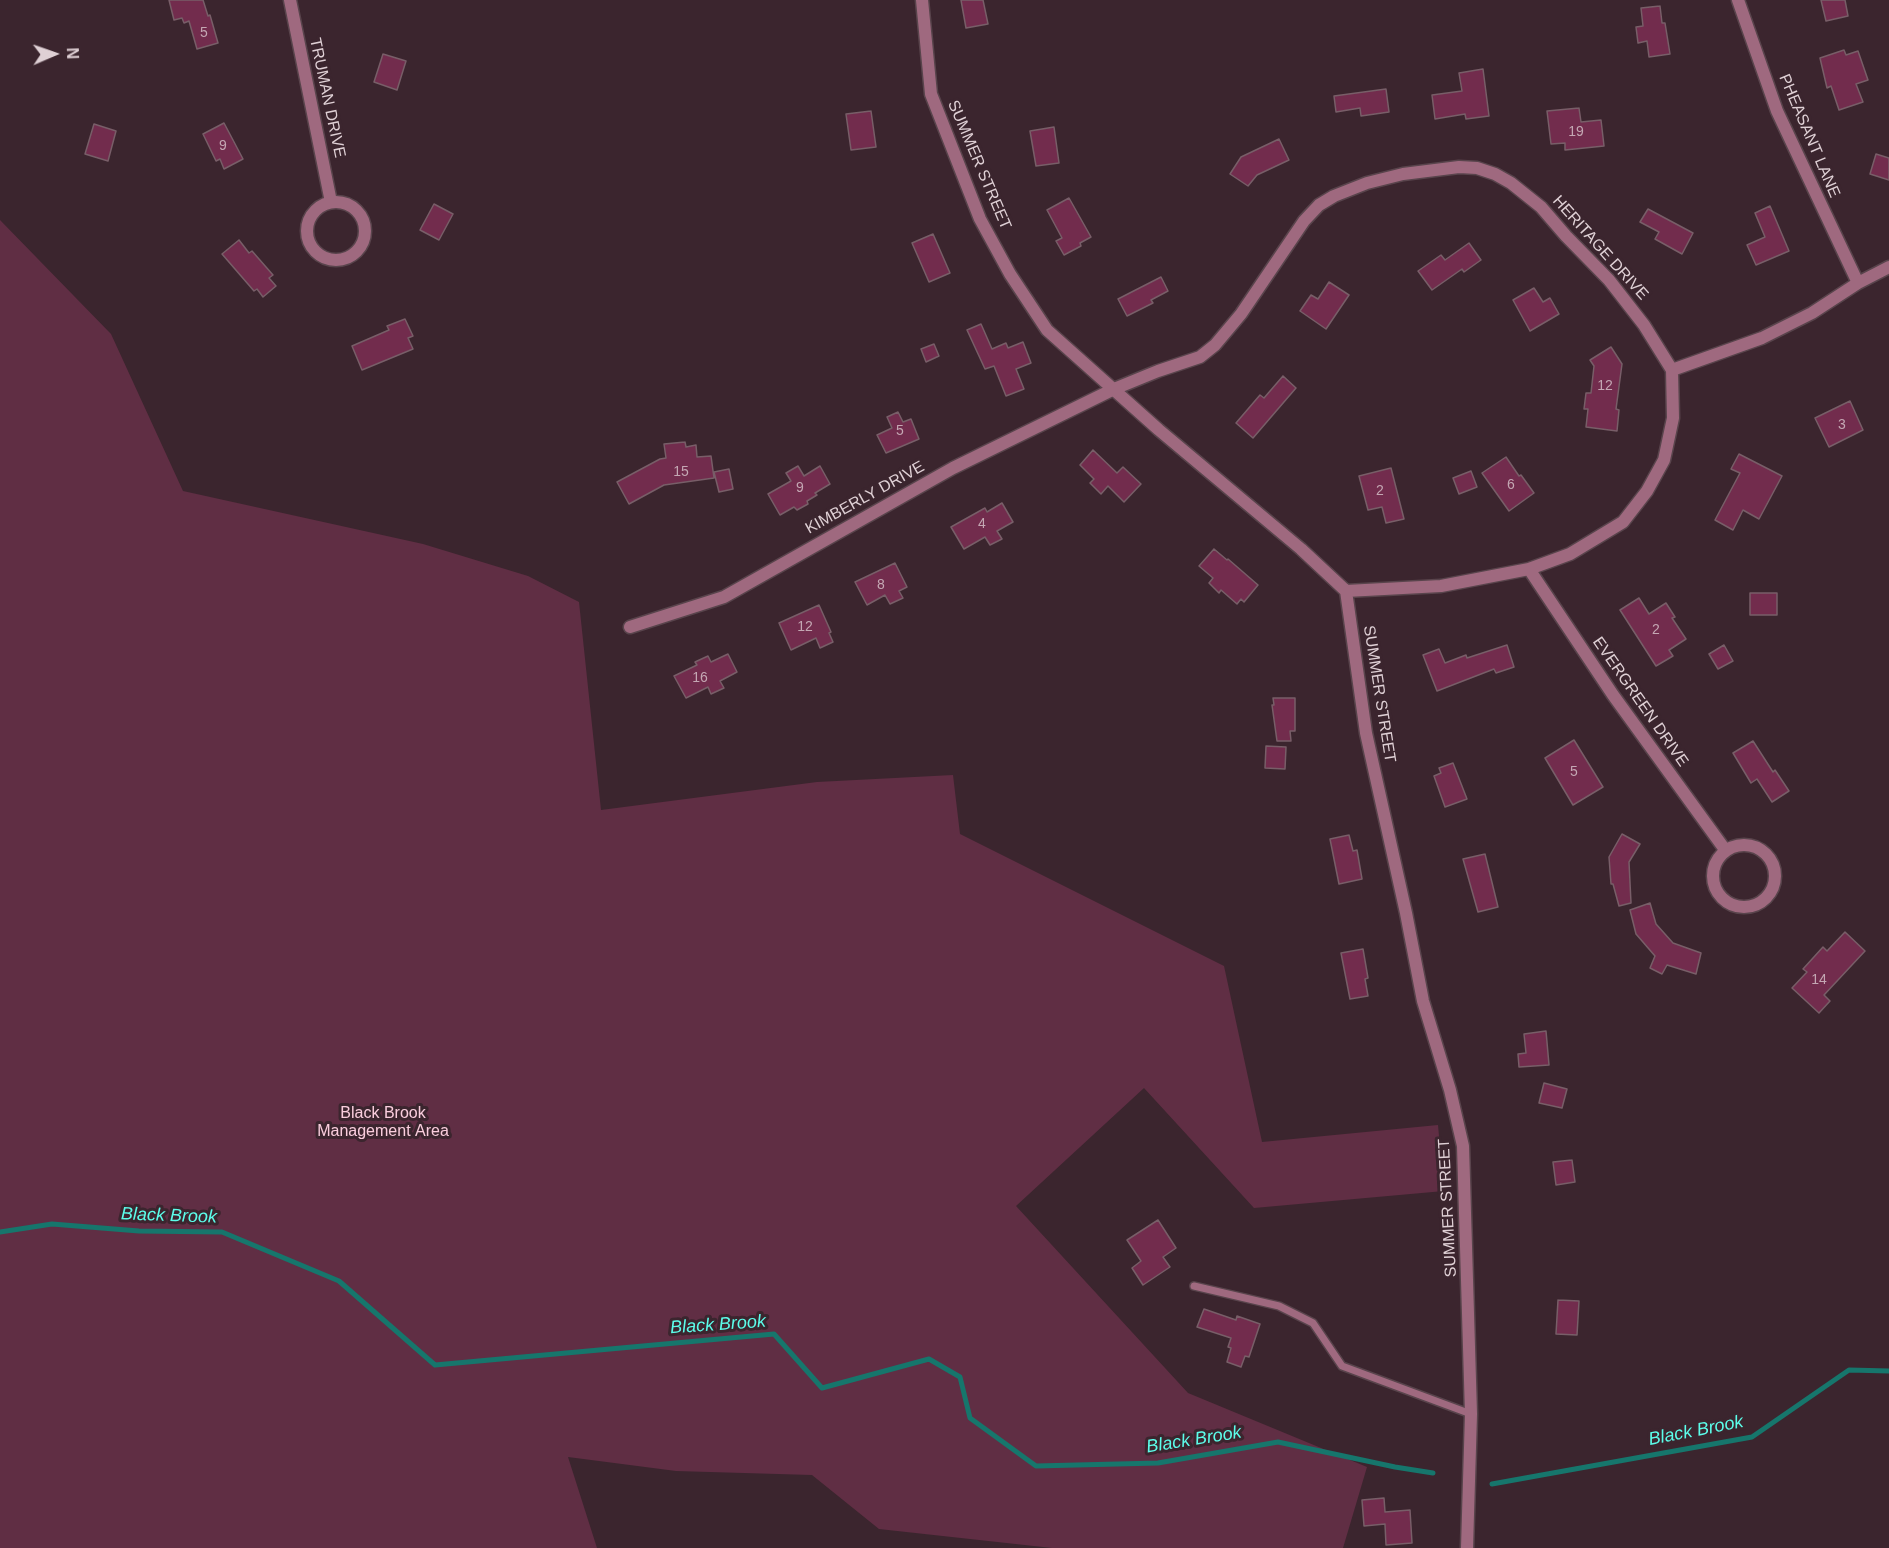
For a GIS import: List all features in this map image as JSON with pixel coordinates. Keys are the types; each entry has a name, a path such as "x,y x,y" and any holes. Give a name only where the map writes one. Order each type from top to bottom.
{"street":[{"name":"TRUMAN DRIVE","path":"290,0 331,202"},
{"name":"SUMMER STREET","path":"922,0 931,94 980,219 1010,274 1047,330 1159,430 1301,549 1346,591 1366,733 1423,1001 1463,1146 1471,1414 1467,1548"},
{"name":"PHEASANT LANE","path":"1738,0 1777,111 1858,283"},
{"name":"HERITAGE DRIVE","path":"1114,389 1200,357 1215,345 1241,314 1304,221 1319,206 1350,189 1376,180 1459,167 1477,168 1495,174 1519,189 1541,207 1629,303 1672,370"},
{"path":"331,202 344,202 356,208 365,224 365,237 359,249 345,258 333,260 322,256 314,249 308,233 309,222 317,209 331,202"},
{"path":"1346,591 1441,586 1529,569 1570,554 1623,522 1647,492 1664,460 1673,418 1672,370 1762,338 1812,313 1858,283 1889,267"},
{"name":"KIMBERLY DRIVE","path":"630,627 724,597 953,468 1114,389"},
{"name":"EVERGREEN DRIVE","path":"1529,569 1613,695 1726,851"},
{"path":"1739,846 1752,847 1769,858 1774,871 1774,884 1768,896 1762,901 1748,907 1741,907 1734,906 1721,897 1714,884 1714,869 1726,851 1739,846"}],"lane":[{"path":"1194,1286 1279,1306 1313,1323 1342,1366 1471,1414"}],"green space":[{"name":"Black Brook Management Area","path":"0,220 111,334 183,491 423,544 528,576 579,602 601,810 817,782 953,775 960,834 1224,966 1262,1142 1438,1125 1444,1191 1254,1208 1144,1088 1016,1206 1188,1393 1367,1467 1343,1548 1052,1548 879,1529 812,1475 676,1471 568,1457 597,1548 0,1548"}],"building":[{"path":"169,0 203,0 218,43 197,49 189,21 184,23 182,18 174,20"},
{"path":"961,0 983,0 988,24 966,28"},
{"path":"1821,0 1845,0 1848,16 1826,21"},
{"path":"1660,6 1670,54 1649,57 1647,41 1638,43 1636,27 1643,26 1641,8"},
{"path":"1844,50 1846,55 1858,51 1868,80 1856,84 1863,102 1839,110 1831,86 1827,88 1820,58"},
{"path":"383,54 406,61 397,90 374,82"},
{"path":"1483,69 1489,116 1466,119 1465,114 1435,119 1432,95 1462,91 1459,73"},
{"path":"1386,89 1389,112 1361,116 1360,108 1336,112 1334,96"},
{"path":"1579,108 1581,122 1601,120 1604,146 1565,150 1565,143 1551,144 1547,111"},
{"path":"871,111 876,147 851,150 846,114"},
{"path":"224,123 243,159 224,169 220,159 216,161 203,134"},
{"path":"94,124 116,131 108,161 85,154"},
{"path":"1054,127 1059,163 1036,166 1030,131"},
{"path":"1279,139 1289,160 1257,175 1248,186 1230,174 1241,157"},
{"path":"1876,154 1889,158 1889,180 1870,174"},
{"path":"1069,198 1091,237 1080,243 1081,246 1064,255 1056,241 1062,238 1047,210"},
{"path":"434,204 453,214 439,240 420,230"},
{"path":"1770,206 1789,251 1756,265 1747,245 1765,237 1755,213"},
{"path":"1648,209 1693,233 1682,254 1655,239 1659,232 1640,222"},
{"path":"933,234 950,273 929,282 912,243"},
{"path":"239,240 249,253 252,251 273,275 269,278 276,286 263,297 257,289 254,291 222,254"},
{"path":"1469,243 1481,260 1464,272 1462,269 1432,290 1418,271 1441,255 1445,260"},
{"path":"1161,277 1168,291 1151,300 1153,303 1127,316 1118,299"},
{"path":"1329,282 1349,295 1326,329 1300,311 1311,295 1318,299"},
{"path":"1534,288 1543,302 1550,298 1559,314 1530,331 1513,300"},
{"path":"405,319 413,336 408,338 413,349 362,370 352,346 389,330 387,326"},
{"path":"981,324 992,349 1006,343 1008,348 1023,342 1031,363 1016,369 1024,389 1006,396 994,366 985,369 967,330"},
{"path":"934,344 939,356 926,362 921,349"},
{"path":"1611,347 1622,364 1616,409 1619,410 1617,431 1586,427 1588,409 1584,409 1586,393 1591,393 1594,366 1590,360"},
{"path":"1283,376 1296,388 1253,438 1236,423 1260,395 1264,398"},
{"path":"1850,401 1863,430 1829,447 1815,418"},
{"path":"898,412 903,422 911,419 919,439 886,453 877,435 892,428 887,417"},
{"path":"685,442 686,447 696,445 697,457 711,456 714,478 664,485 629,504 617,482 666,458 664,444"},
{"path":"1093,450 1117,473 1123,467 1141,484 1124,502 1108,486 1101,494 1090,483 1094,479 1080,465"},
{"path":"1739,454 1782,476 1759,519 1743,510 1733,530 1715,520 1740,473 1731,469"},
{"path":"1506,457 1534,493 1509,511 1482,473"},
{"path":"798,466 804,476 820,466 830,484 815,493 817,495 807,501 808,504 797,510 794,507 780,515 768,494 791,481 786,473"},
{"path":"1391,468 1404,519 1386,523 1382,507 1368,510 1359,476"},
{"path":"729,469 733,489 719,492 714,472"},
{"path":"1471,471 1477,487 1459,494 1453,478"},
{"path":"1002,503 1013,522 997,531 1002,539 990,545 985,537 964,549 951,527 985,508 987,512"},
{"path":"1214,549 1258,585 1244,602 1241,599 1237,604 1221,590 1219,593 1209,583 1213,578 1199,566"},
{"path":"895,563 907,587 899,591 903,598 890,604 885,595 867,605 855,582"},
{"path":"1750,593 1777,593 1777,615 1750,615"},
{"path":"1639,598 1649,614 1666,603 1675,617 1672,618 1686,639 1669,650 1673,656 1656,666 1620,610"},
{"path":"819,605 833,642 820,648 816,638 791,650 779,623"},
{"path":"1507,645 1514,667 1496,673 1494,669 1437,691 1423,655 1439,649 1445,663 1466,655 1467,658"},
{"path":"1724,645 1733,661 1718,669 1709,654"},
{"path":"728,654 737,672 720,681 724,688 711,694 708,687 686,698 674,676 697,665 695,662 708,656 711,662"},
{"path":"1273,698 1295,698 1295,731 1290,731 1291,741 1277,741"},
{"path":"1574,740 1603,787 1573,805 1545,758"},
{"path":"1753,741 1773,772 1775,770 1789,791 1772,802 1757,779 1751,783 1733,753"},
{"path":"1266,746 1286,747 1285,769 1265,768"},
{"path":"1453,763 1467,799 1445,807 1434,776 1441,773 1439,768"},
{"path":"1622,834 1640,844 1629,862 1631,903 1619,906 1613,884 1611,884 1609,857"},
{"path":"1349,835 1353,851 1357,850 1362,879 1339,884 1330,839"},
{"path":"1485,854 1498,907 1478,912 1463,859"},
{"path":"1650,903 1656,924 1673,943 1701,953 1696,974 1667,965 1662,974 1650,968 1655,956 1636,934 1630,910"},
{"path":"1845,932 1865,951 1824,995 1830,1001 1819,1013 1792,988 1807,972 1803,969 1823,947 1827,951"},
{"path":"1363,949 1368,978 1365,979 1368,996 1350,999 1341,953"},
{"path":"1546,1031 1549,1065 1519,1067 1518,1054 1526,1053 1524,1034"},
{"path":"1544,1083 1567,1089 1562,1108 1539,1103"},
{"path":"1572,1160 1575,1182 1556,1185 1553,1162"},
{"path":"1158,1220 1176,1248 1163,1257 1170,1267 1143,1285 1132,1268 1141,1261 1127,1240"},
{"path":"1558,1300 1579,1301 1577,1335 1556,1334"},
{"path":"1204,1309 1236,1320 1237,1316 1260,1324 1249,1357 1245,1356 1241,1367 1227,1362 1231,1338 1197,1327"},
{"path":"1384,1498 1385,1512 1410,1510 1412,1543 1386,1545 1385,1524 1364,1526 1362,1500"}],"waterway":[{"name":"Black Brook","path":"0,1232 52,1224 139,1231 222,1232 339,1281 435,1365 774,1334 822,1388 929,1359 960,1377 970,1418 1036,1466 1158,1463 1278,1442 1433,1473"},
{"name":"Black Brook","path":"1492,1484 1752,1437 1849,1370 1889,1371"}]}
